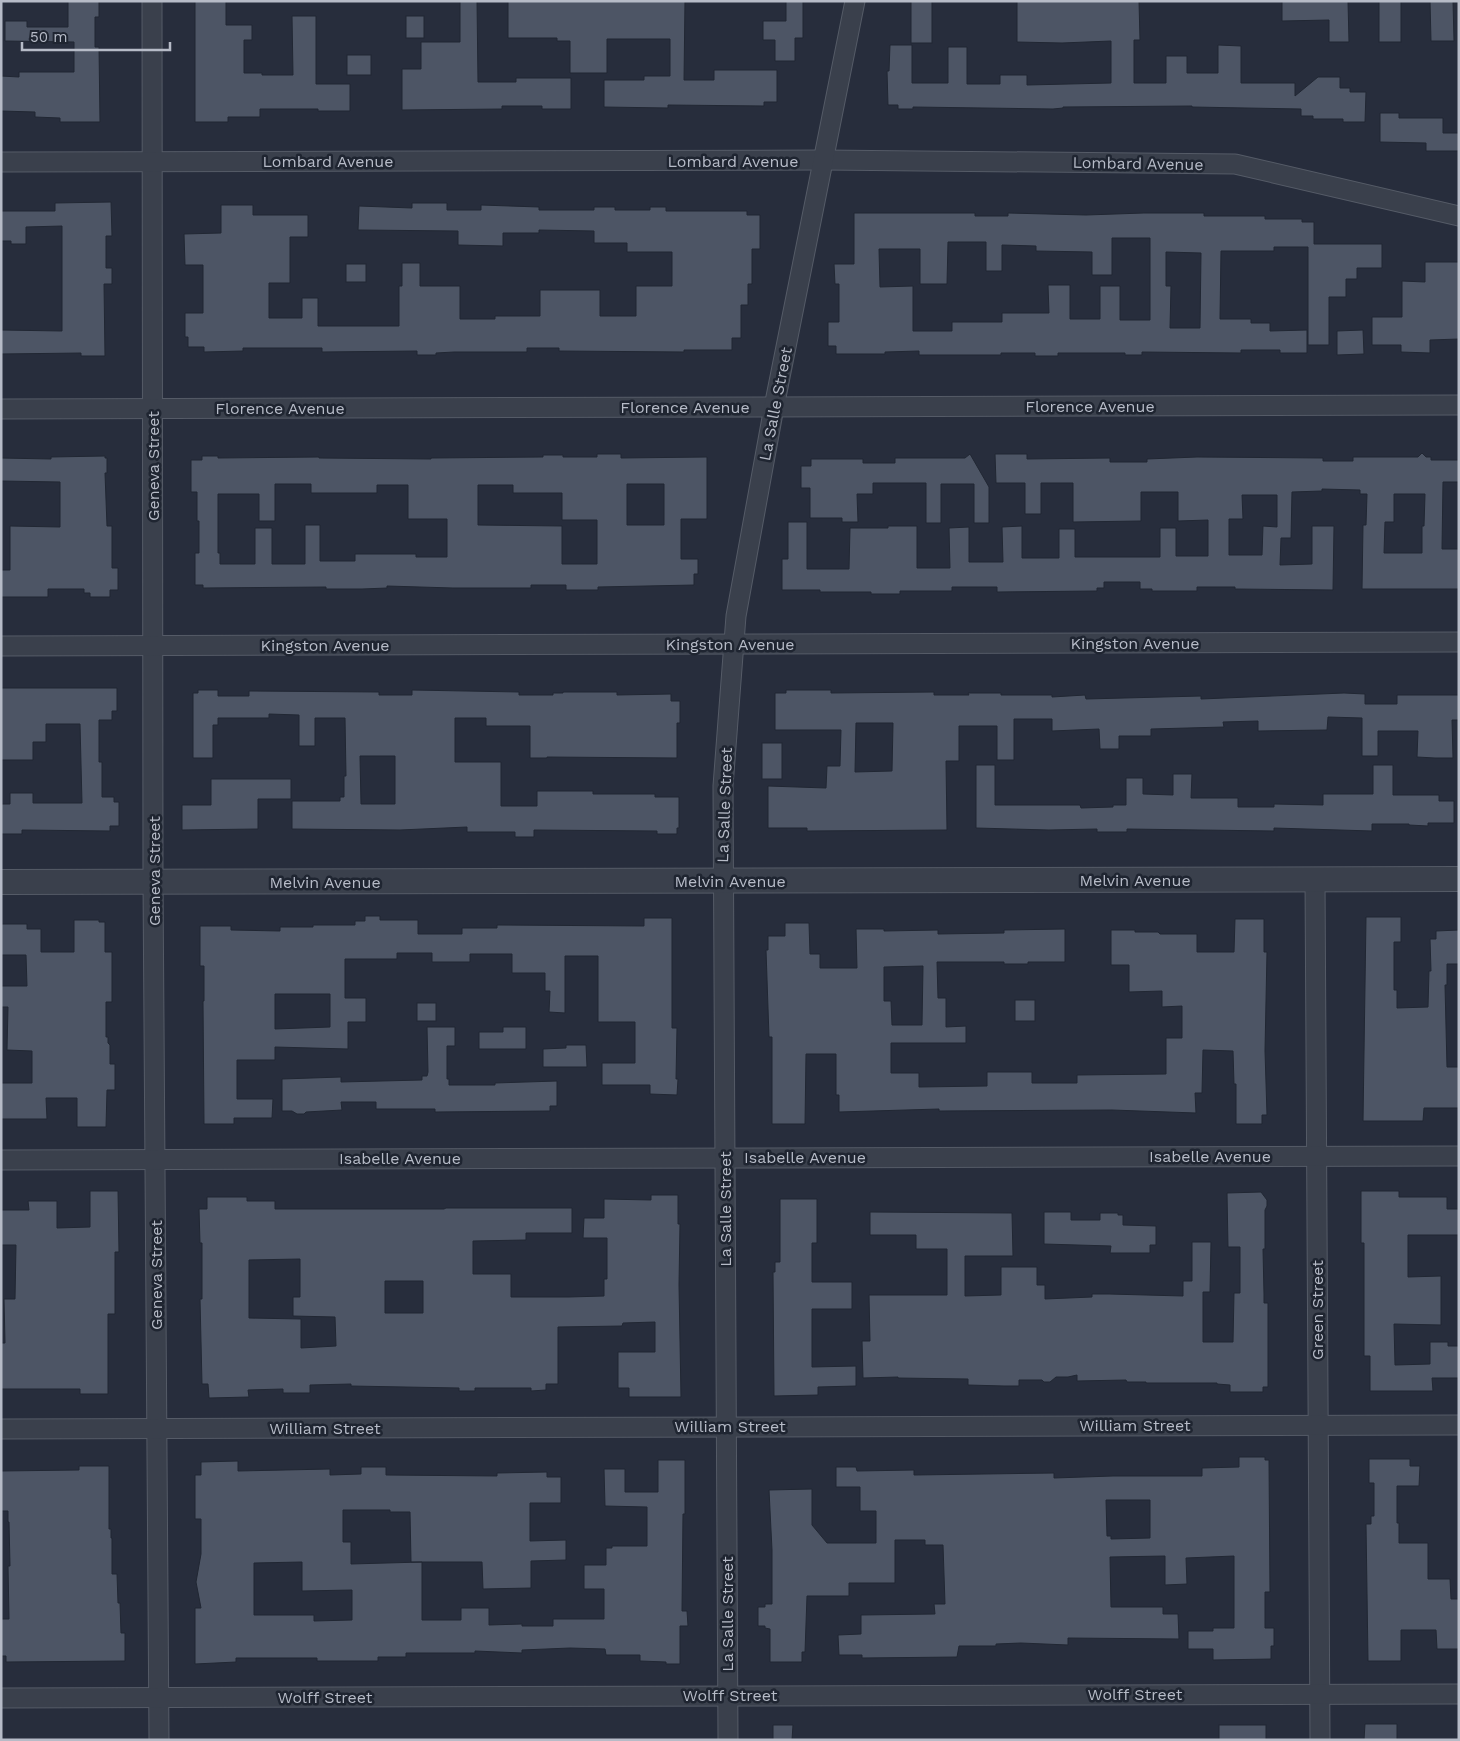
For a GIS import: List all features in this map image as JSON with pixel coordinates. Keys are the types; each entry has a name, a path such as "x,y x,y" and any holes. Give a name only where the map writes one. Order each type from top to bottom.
{"street":[{"name":"Geneva Street","path":"152,1 153,882 159,1740"},
{"name":"La Salle Street","path":"728,1740 723,786 733,644 736,616 774,407 855,1"},
{"name":"Lombard Avenue","path":"1,162 824,160 1235,164 1459,216"},
{"name":"Florence Avenue","path":"1,409 1459,405"},
{"name":"Kingston Avenue","path":"1,646 1459,642"},
{"name":"Green Street","path":"1315,879 1320,1740"},
{"name":"Melvin Avenue","path":"1,882 1459,879"},
{"name":"Isabelle Avenue","path":"1,1160 1459,1156"},
{"name":"William Street","path":"1,1429 1459,1425"},
{"name":"Wolff Street","path":"1,1698 1459,1694"}],"building":[{"path":"68,1 99,1 99,17 95,17 95,47 99,47 100,122 60,122 60,118 35,117 35,112 1,111 1,76 19,77 19,72 74,72 74,42 5,41 5,21 27,21 27,27 68,27"},
{"path":"195,1 226,1 226,25 252,25 252,40 244,40 244,73 293,75 292,16 316,16 316,84 350,84 350,111 260,109 260,117 228,117 228,122 195,122"},
{"path":"460,1 477,1 478,82 516,82 516,78 571,78 571,109 542,109 542,106 502,106 502,109 402,110 402,69 421,69 421,42 460,42"},
{"path":"508,1 685,1 684,80 714,80 714,70 777,70 777,102 764,102 764,106 668,105 668,108 604,107 604,80 644,80 644,76 670,76 670,39 607,39 607,73 570,73 570,41 557,41 557,38 508,38"},
{"path":"786,1 803,1 803,38 795,38 795,61 775,61 775,40 763,40 763,21 786,21"},
{"path":"911,1 932,1 932,43 911,43"},
{"path":"1017,1 1139,1 1140,40 1134,40 1134,83 1166,83 1166,56 1187,56 1187,73 1218,73 1218,45 1241,46 1241,83 1295,83 1295,96 1318,77 1340,77 1340,88 1350,88 1350,92 1366,92 1365,122 1343,122 1343,119 1313,119 1313,116 1301,116 1301,109 1192,106 1063,107 1053,109 913,107 913,109 898,109 898,105 888,105 887,71 889,71 890,45 912,45 912,83 948,83 948,47 967,47 967,84 1000,84 1000,75 1027,75 1027,85 1111,83 1111,41 1017,42"},
{"path":"1282,1 1348,1 1349,42 1329,42 1329,20 1282,21"},
{"path":"1379,1 1401,1 1401,42 1379,42"},
{"path":"1430,1 1453,1 1454,41 1431,41"},
{"path":"406,16 424,16 424,38 406,38"},
{"path":"347,55 371,55 371,75 347,75"},
{"path":"1380,113 1399,113 1399,118 1443,118 1443,133 1459,133 1459,151 1426,151 1426,143 1380,142"},
{"path":"111,202 112,236 106,236 106,268 112,268 112,284 104,284 105,356 81,356 81,353 1,354 1,330 62,331 62,226 26,227 26,244 11,244 11,241 1,241 1,211 55,211 55,203"},
{"path":"412,203 447,203 447,210 481,210 481,205 539,207 539,210 594,210 594,207 615,207 615,210 650,210 650,207 666,207 666,211 747,211 747,215 760,215 760,249 752,249 752,284 748,284 748,305 741,305 741,338 732,338 732,350 684,350 684,352 559,351 559,348 527,348 527,352 454,352 436,353 436,355 417,355 417,351 322,352 322,348 243,348 243,351 204,352 204,347 188,347 188,337 185,337 185,313 203,313 203,265 185,265 184,234 221,233 221,205 253,205 253,215 308,215 308,237 290,237 290,283 269,283 269,318 302,318 302,298 318,298 318,326 399,326 399,286 402,286 402,263 420,263 420,286 460,286 460,319 495,319 495,316 540,316 540,290 600,290 600,316 636,316 636,286 672,286 672,252 627,252 627,243 594,243 594,231 539,230 539,233 503,233 503,246 458,245 458,231 358,230 359,206 412,208"},
{"path":"854,213 975,213 975,216 1008,216 1008,213 1086,215 1204,213 1204,216 1265,216 1265,219 1302,219 1302,222 1314,222 1314,244 1382,244 1382,268 1357,268 1357,279 1346,279 1346,297 1329,297 1329,345 1308,345 1308,247 1274,247 1274,251 1221,251 1220,319 1251,319 1251,323 1270,323 1270,331 1307,330 1307,353 1280,353 1280,350 1241,350 1241,353 1142,352 1142,355 1125,355 1125,353 1058,353 1058,356 1035,356 1035,353 919,355 919,351 885,352 885,354 836,354 836,346 828,346 828,322 839,322 839,284 835,284 834,264 854,264","holes":["1112,238 1150,238 1150,320 1120,320 1120,286 1100,286 1100,319 1070,319 1070,285 1048,285 1049,313 1002,313 1002,322 952,322 952,331 913,331 913,286 880,287 879,249 920,249 920,284 947,284 948,242 986,242 986,271 1002,271 1002,245 1036,246 1036,251 1092,252 1092,275 1112,275","1166,252 1201,253 1200,328 1170,328 1171,286 1166,286"]},
{"path":"1425,262 1459,262 1459,339 1430,340 1430,353 1401,352 1401,345 1372,345 1372,317 1402,317 1402,281 1425,282"},
{"path":"346,264 366,264 366,282 346,282"},
{"path":"1363,330 1364,354 1337,355 1337,331"},
{"path":"1422,453 1426,457 1431,457 1431,460 1459,460 1459,482 1443,482 1442,549 1459,549 1459,589 1362,589 1363,525 1366,525 1367,494 1360,494 1360,490 1322,489 1322,491 1292,492 1291,538 1281,538 1280,565 1312,564 1312,526 1334,526 1333,590 1197,587 1197,591 1152,591 1152,589 1140,589 1140,582 1104,582 1104,588 1097,588 1097,591 997,592 997,587 952,587 952,591 900,591 900,594 871,594 871,592 782,590 782,559 788,559 788,522 807,522 807,569 849,569 850,528 888,528 888,526 917,526 917,568 950,568 949,528 969,527 969,562 1003,562 1002,527 1022,526 1022,558 1059,558 1059,529 1075,529 1075,557 1160,557 1160,528 1176,528 1176,556 1208,556 1208,520 1178,521 1178,492 1141,492 1141,521 1073,522 1073,483 1041,483 1041,514 1025,514 1025,483 996,483 995,454 1027,454 1027,459 1110,458 1110,462 1147,462 1147,459 1197,457 1323,458 1323,461 1353,461 1353,457 1418,457","holes":["1394,494 1425,494 1422,553 1384,553 1385,522 1394,522","1242,495 1277,495 1277,527 1263,526 1262,555 1229,555 1229,519 1243,519"]},
{"path":"597,454 621,454 621,458 707,457 707,519 681,519 681,559 698,559 698,574 694,574 694,585 598,587 598,590 566,590 566,585 531,585 531,588 387,586 387,588 326,589 326,587 203,588 203,585 195,585 195,553 199,553 199,521 197,521 197,492 191,492 191,460 202,460 202,456 218,456 218,458 431,459 543,457 543,455 597,457","holes":["275,484 311,484 311,493 377,493 377,485 408,485 408,519 447,519 447,557 416,557 416,554 355,554 355,561 320,561 320,525 305,525 305,564 272,564 272,528 255,528 255,564 220,564 220,553 218,553 218,494 259,494 259,521 275,521","627,484 664,484 664,525 627,525","478,485 513,485 513,493 562,493 562,520 597,520 597,564 562,564 562,526 478,525"]},
{"path":"970,454 989,487 989,523 974,523 974,484 941,484 941,523 926,523 926,483 873,483 873,494 857,494 858,522 842,522 842,518 810,518 810,488 801,488 801,466 811,466 811,459 863,459 863,463 895,463 895,458 965,458"},
{"path":"105,456 107,458 107,473 105,473 107,526 112,526 112,568 118,568 118,590 110,590 110,597 90,597 90,593 84,593 84,589 48,589 48,597 1,597 1,570 10,570 10,526 60,527 60,482 1,481 1,458 51,459 51,457"},
{"path":"1,688 117,688 117,711 112,711 112,720 99,720 99,762 102,762 102,797 114,797 114,802 119,802 119,826 110,826 110,831 22,830 22,834 1,834 1,804 10,804 10,793 33,793 33,803 82,803 80,724 46,724 46,742 33,742 33,760 1,760"},
{"path":"198,690 218,690 218,696 249,696 249,691 379,692 379,695 412,695 412,690 519,692 519,695 553,695 553,693 563,692 617,692 617,695 671,694 671,701 680,701 680,723 677,723 677,758 530,758 530,726 486,726 486,718 455,718 455,762 501,762 501,806 537,806 537,791 593,791 593,794 655,794 655,797 679,797 679,828 677,828 677,834 657,834 657,831 534,830 534,837 515,837 515,832 467,832 467,827 400,830 292,829 292,801 340,801 340,797 344,797 344,776 346,776 345,718 315,718 315,746 299,746 299,715 269,714 269,718 218,718 218,725 213,725 213,758 193,758 193,693 198,693","holes":["360,756 395,756 395,804 361,804"]},
{"path":"786,690 831,690 831,693 934,692 934,695 969,695 968,693 1001,693 1001,695 1052,695 1052,697 1085,695 1086,699 1201,696 1201,699 1344,693 1365,694 1365,704 1397,704 1397,695 1459,695 1459,720 1452,720 1453,758 1417,757 1418,731 1378,731 1378,756 1362,756 1362,718 1328,717 1327,730 1258,731 1258,721 1223,722 1224,727 1151,729 1151,736 1119,736 1119,749 1100,749 1099,729 1052,731 1052,719 1014,719 1014,760 997,760 997,726 959,726 959,761 946,761 947,830 807,831 807,828 768,828 768,786 826,788 827,766 840,766 841,730 775,730 775,693 786,693","holes":["856,723 893,723 892,771 855,772"]},
{"path":"762,743 782,743 782,779 762,779"},
{"path":"976,765 995,765 995,805 1080,805 1081,808 1126,805 1126,778 1143,778 1143,794 1173,795 1173,774 1192,774 1191,798 1238,798 1238,807 1274,807 1274,804 1323,805 1323,794 1373,794 1373,765 1393,765 1393,795 1439,795 1439,801 1454,801 1454,823 1428,823 1428,826 1372,824 1372,831 1274,828 1274,831 1127,829 1127,832 1097,832 1097,829 976,828"},
{"path":"211,779 291,779 291,799 258,799 258,829 182,830 182,805 211,805"},
{"path":"365,916 380,916 380,920 418,920 418,934 462,934 462,928 497,928 497,925 644,926 644,918 672,918 672,1028 677,1028 677,1095 650,1094 650,1085 602,1085 602,1063 635,1063 635,1022 598,1022 598,956 565,956 565,1013 549,1012 550,991 545,991 545,973 512,973 512,954 470,954 470,962 432,962 432,953 397,953 397,959 345,959 345,998 366,998 366,1022 348,1022 348,1049 275,1047 275,1060 237,1060 237,1099 273,1099 272,1118 234,1118 234,1124 204,1124 204,966 200,966 200,926 231,926 231,930 280,931 280,927 355,925 355,921 365,921","holes":["275,994 330,994 330,1027 275,1029"]},
{"path":"1366,917 1401,917 1401,942 1394,942 1394,990 1397,990 1397,1008 1428,1007 1429,971 1431,971 1430,939 1436,939 1436,931 1459,930 1459,964 1447,964 1447,985 1445,985 1447,1067 1459,1067 1459,1108 1424,1108 1423,1121 1363,1121"},
{"path":"1235,919 1264,919 1264,952 1267,952 1265,1051 1267,1115 1262,1115 1262,1124 1236,1124 1236,1084 1234,1084 1233,1051 1203,1050 1202,1093 1195,1093 1196,1113 1112,1110 939,1111 939,1109 839,1112 839,1095 836,1095 836,1054 806,1054 805,1124 772,1124 772,1037 769,1037 766,950 768,950 768,936 785,936 785,923 809,923 810,954 820,954 820,968 857,968 856,929 884,929 884,931 938,930 938,934 1004,933 1004,930 1065,929 1065,962 1004,964 1004,962 937,962 938,998 946,998 946,1027 966,1026 966,1043 891,1043 891,1073 919,1073 919,1087 987,1086 987,1072 1032,1072 1032,1083 1077,1083 1077,1075 1166,1074 1166,1038 1182,1038 1182,1006 1162,1007 1162,991 1129,992 1129,965 1111,965 1111,930 1135,930 1135,932 1158,932 1160,934 1197,934 1197,952 1234,952","holes":["923,966 922,1025 892,1025 891,1001 884,1001 884,967"]},
{"path":"74,920 99,920 99,922 105,922 105,952 112,952 112,1002 106,1002 106,1037 108,1037 110,1045 110,1064 115,1064 115,1090 107,1090 106,1127 77,1127 77,1098 46,1098 47,1119 1,1119 1,1083 32,1083 32,1051 7,1050 8,1007 1,1007 1,986 27,986 26,955 1,955 1,924 27,924 27,929 41,929 41,952 74,952"},
{"path":"1015,1000 1035,1000 1035,1021 1015,1021"},
{"path":"417,1003 436,1003 436,1021 417,1021"},
{"path":"427,1027 455,1027 455,1046 447,1046 447,1079 449,1079 449,1085 495,1085 495,1083 557,1081 557,1106 550,1106 550,1111 435,1112 435,1109 376,1109 376,1102 341,1102 342,1110 306,1112 304,1114 282,1111 282,1079 341,1077 341,1082 422,1080 422,1076 427,1076 428,1072"},
{"path":"503,1027 526,1027 526,1049 479,1049 479,1032 503,1032"},
{"path":"566,1045 586,1045 587,1067 543,1067 543,1049 566,1048"},
{"path":"90,1191 118,1191 119,1252 115,1252 115,1314 108,1314 108,1394 80,1394 80,1389 1,1389 1,1343 5,1343 4,1299 15,1299 16,1245 1,1245 1,1210 29,1210 28,1201 57,1201 57,1228 90,1227"},
{"path":"1361,1191 1399,1191 1399,1197 1447,1197 1447,1209 1459,1209 1459,1235 1408,1235 1408,1277 1441,1276 1441,1325 1394,1324 1395,1365 1430,1364 1430,1342 1448,1342 1448,1346 1459,1346 1459,1378 1432,1378 1433,1391 1370,1391 1370,1356 1364,1356 1364,1243 1361,1243"},
{"path":"1261,1192 1267,1200 1265,1210 1265,1249 1263,1249 1264,1303 1268,1303 1268,1387 1263,1387 1263,1392 1230,1392 1230,1385 1217,1383 1146,1383 1127,1382 1126,1380 1077,1381 1077,1375 1056,1377 1050,1382 1019,1380 1019,1386 968,1385 968,1379 863,1378 862,1341 870,1341 869,1295 947,1295 947,1249 916,1249 916,1235 870,1235 870,1212 1012,1213 1013,1256 965,1256 965,1296 1001,1295 1001,1267 1037,1267 1037,1285 1045,1285 1045,1299 1092,1297 1092,1294 1183,1296 1183,1281 1192,1281 1192,1242 1211,1242 1210,1292 1203,1292 1203,1342 1233,1342 1234,1293 1240,1293 1240,1247 1228,1247 1227,1193"},
{"path":"651,1195 678,1195 678,1224 680,1224 681,1397 629,1397 629,1388 618,1388 618,1352 655,1352 655,1322 623,1323 622,1326 558,1327 558,1384 546,1384 546,1390 531,1391 531,1388 475,1388 475,1391 459,1391 459,1388 351,1386 351,1384 310,1385 310,1393 283,1393 283,1389 248,1390 249,1397 209,1398 208,1384 202,1384 200,1299 202,1299 202,1243 200,1243 199,1209 207,1209 207,1197 247,1197 247,1201 275,1201 275,1209 572,1208 572,1233 526,1233 526,1240 473,1241 473,1274 511,1274 511,1297 604,1296 604,1279 607,1279 607,1238 583,1238 584,1218 604,1218 604,1199 651,1200","holes":["300,1259 300,1297 293,1297 293,1316 335,1317 336,1346 301,1348 301,1319 249,1318 249,1260","385,1281 423,1281 423,1313 385,1313"]},
{"path":"780,1199 817,1199 817,1243 812,1243 812,1282 852,1282 852,1309 812,1309 812,1367 856,1366 856,1386 818,1387 818,1395 774,1396 773,1272 775,1272 775,1262 780,1262"},
{"path":"1044,1212 1071,1212 1071,1220 1100,1220 1100,1213 1118,1213 1118,1215 1123,1215 1123,1225 1156,1226 1156,1245 1150,1245 1150,1253 1110,1253 1111,1246 1044,1244"},
{"path":"1239,1457 1265,1457 1265,1460 1269,1460 1270,1592 1265,1592 1265,1628 1274,1628 1274,1646 1271,1646 1271,1659 1213,1660 1213,1649 1188,1649 1188,1631 1213,1631 1213,1628 1234,1628 1234,1556 1186,1558 1187,1584 1165,1585 1165,1556 1110,1557 1111,1607 1163,1607 1163,1614 1178,1614 1179,1639 1068,1638 1068,1645 1021,1643 996,1644 996,1646 959,1646 957,1657 862,1658 862,1655 839,1655 838,1635 861,1634 861,1615 935,1614 934,1604 945,1604 943,1545 925,1545 925,1540 895,1540 895,1583 849,1583 849,1596 807,1596 805,1652 802,1652 802,1662 770,1662 770,1629 765,1628 765,1626 758,1626 758,1607 772,1604 769,1490 812,1489 812,1525 827,1543 876,1543 876,1511 860,1511 860,1487 836,1487 836,1467 856,1467 857,1471 914,1470 914,1475 1054,1473 1054,1478 1202,1476 1202,1468 1239,1467","holes":["1106,1500 1150,1500 1150,1538 1111,1539 1111,1536 1107,1536"]},
{"path":"1369,1459 1410,1459 1410,1466 1420,1466 1419,1486 1397,1486 1399,1543 1428,1543 1428,1579 1450,1579 1451,1599 1459,1599 1459,1649 1437,1649 1436,1630 1401,1630 1401,1661 1368,1661 1366,1524 1371,1524 1371,1516 1374,1516 1374,1483 1369,1483"},
{"path":"658,1460 685,1460 682,1611 687,1611 688,1626 680,1626 680,1664 640,1661 640,1655 606,1655 605,1649 570,1648 522,1650 522,1653 475,1651 475,1653 406,1653 406,1657 378,1657 378,1661 317,1661 317,1658 236,1658 236,1662 195,1664 195,1608 201,1608 196,1582 201,1554 201,1519 195,1519 195,1475 201,1475 201,1462 238,1461 238,1471 330,1469 330,1475 361,1474 361,1467 386,1467 386,1475 497,1476 497,1473 547,1472 547,1477 561,1477 561,1503 530,1503 530,1541 566,1540 566,1560 531,1561 531,1588 483,1589 482,1562 422,1562 422,1620 461,1620 461,1608 489,1608 489,1625 522,1624 522,1626 553,1626 553,1619 604,1619 604,1589 584,1589 584,1565 606,1565 606,1548 612,1548 612,1546 647,1546 647,1507 605,1506 604,1469 625,1469 625,1492 658,1492","holes":["343,1510 410,1512 411,1562 422,1562 351,1564 351,1542 343,1542","302,1562 302,1591 352,1590 352,1620 314,1621 314,1615 254,1615 254,1563"]},
{"path":"79,1466 109,1466 109,1529 111,1529 112,1538 112,1574 117,1574 121,1633 125,1633 125,1661 6,1662 6,1656 1,1656 1,1619 9,1619 9,1522 8,1511 1,1511 1,1471 79,1470"},
{"path":"1365,1724 1397,1724 1397,1740 1364,1740"},
{"path":"773,1725 793,1725 792,1740 773,1740"},
{"path":"1219,1725 1266,1725 1266,1740 1219,1740"}]}
